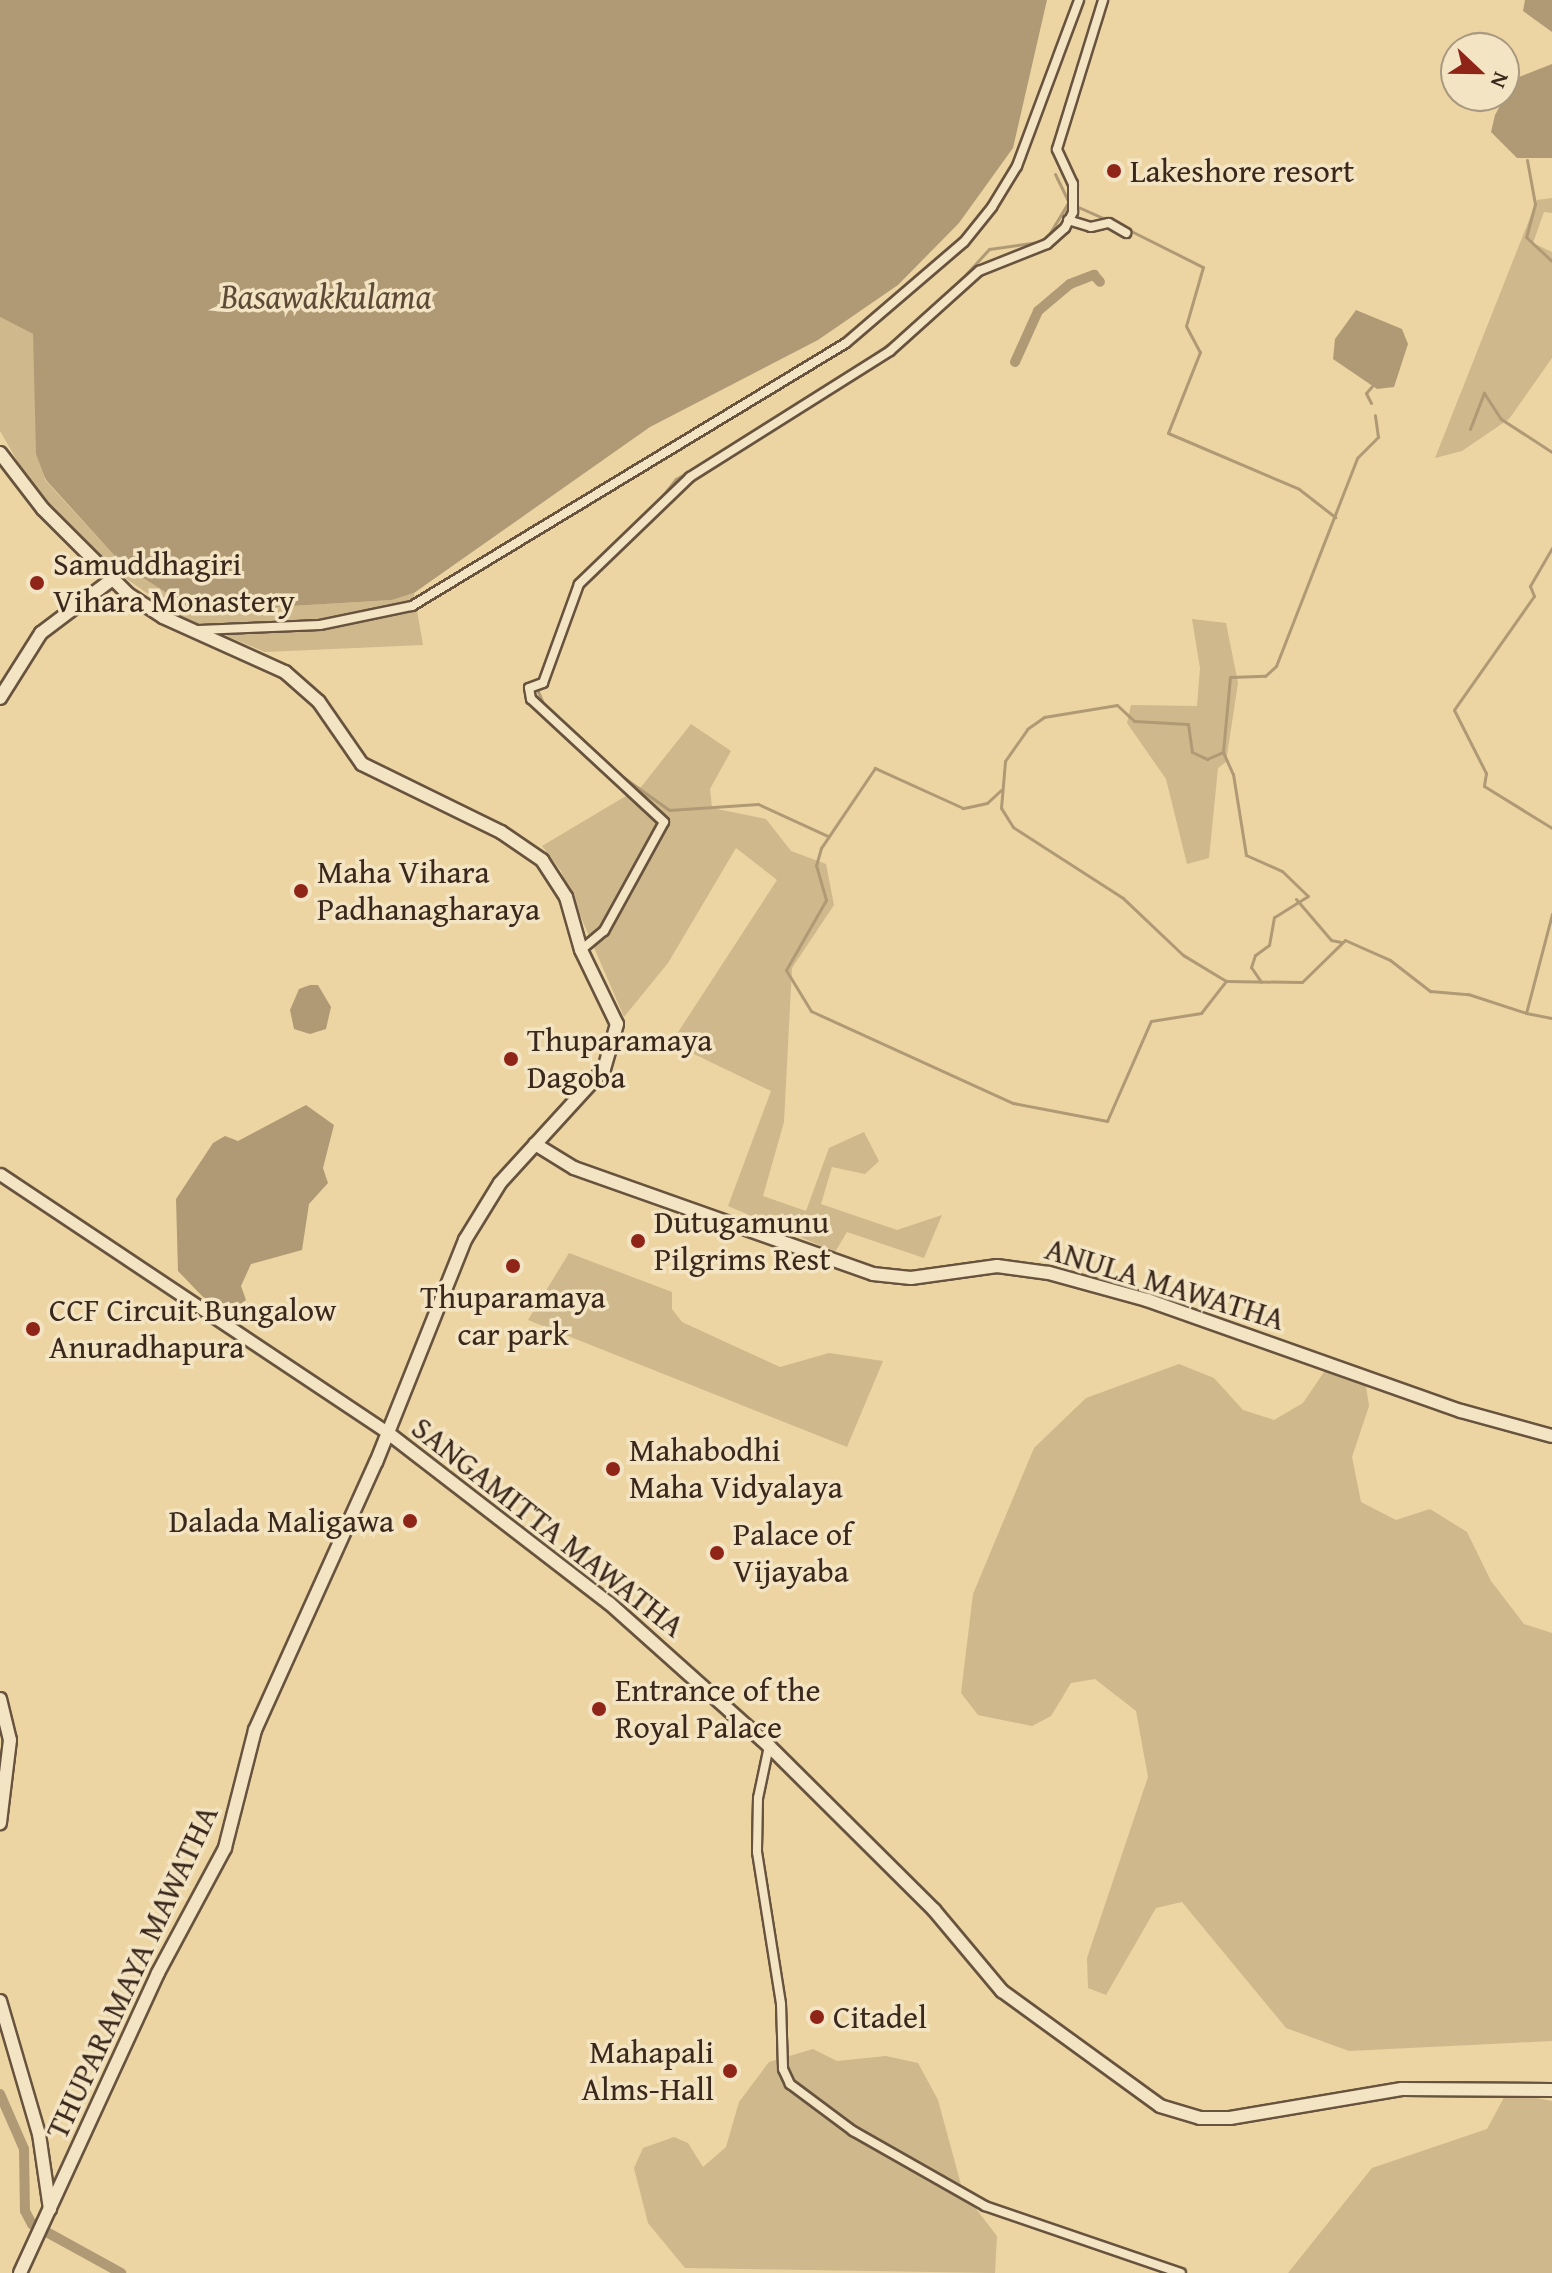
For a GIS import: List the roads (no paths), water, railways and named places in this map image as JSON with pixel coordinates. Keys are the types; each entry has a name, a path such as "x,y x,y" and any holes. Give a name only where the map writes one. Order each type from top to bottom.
{"main road":[{"name":"THUPARAMAYA MAWATHA","path":"0,453 111,580 190,630 285,672 328,713 356,759 375,773 530,849 566,897 581,950 613,1006 613,1052 599,1076 535,1144 469,1231 388,1433 255,1730 225,1848 164,1962 20,2273"},
{"path":"0,698 41,633 111,580"},
{"name":"ANULA MAWATHA","path":"535,1144 574,1168 865,1272 911,1278 997,1266 1049,1273 1186,1313 1461,1411 1552,1436"},
{"name":"SANGAMITTA MAWATHA","path":"388,1433 609,1603 769,1746 934,1910 1002,1991 1168,2110 1239,2117 1402,2089 1552,2090"},
{"path":"0,1699 10,1740 0,1823"},
{"path":"0,2001 44,2160 48,2214"},
{"path":"44,2160 58,2166 72,2161"}],"street":[{"path":"190,630 320,625 412,606 846,343 964,242 992,207 1017,166 1079,0"},
{"path":"581,950 604,931 664,822 531,699 529,688 543,683 579,584 690,477 890,351 979,271 1047,244 1068,220 1073,184 1057,149 1103,0"},
{"path":"1068,220 1091,227 1109,223 1126,233"},
{"path":"0,1174 388,1433"},
{"path":"769,1746 758,1798 757,1852 781,2004 783,2069 790,2084 853,2131 985,2206 1181,2273"}],"water":[{"name":"Basawakkulama","path":"0,0 1047,0 1013,148 959,223 898,285 818,340 650,427 414,593 392,600 209,611 189,607 123,565 46,480 36,454 33,334 0,317"},
{"path":"1525,0 1552,0 1552,32 1523,11"},
{"path":"1552,64 1552,158 1517,158 1491,132 1497,112 1520,112 1520,77"},
{"path":"1356,310 1402,329 1408,344 1394,387 1377,389 1333,359 1335,339"},
{"path":"318,985 331,1007 326,1029 310,1034 294,1029 290,1010 299,989"},
{"path":"306,1105 334,1125 323,1168 328,1183 309,1204 302,1250 251,1264 241,1286 246,1300 232,1310 203,1297 178,1271 176,1199 213,1143 225,1136 238,1141"}],"waterway":[{"path":"1527,160 1535,204 1526,237 1552,261"},
{"path":"1055,174 1069,203"},
{"path":"946,296 989,249 1045,241 1068,203"},
{"path":"1076,206 1109,221"},
{"path":"1127,229 1203,267 1186,326 1200,352 1168,433 1299,489 1335,517"},
{"path":"1015,362 1038,311 1070,284 1094,275 1100,282"},
{"path":"853,370 905,332"},
{"path":"1371,403 1366,393 1372,386"},
{"path":"1470,429 1484,393 1501,419 1552,452"},
{"path":"1223,752 1230,677 1265,676 1276,666 1357,458 1378,437 1375,415"},
{"path":"653,508 676,479 751,434"},
{"path":"1552,548 1530,586 1534,596 1454,710 1486,773 1484,786 1552,828"},
{"path":"538,681 576,581 587,571"},
{"path":"537,689 545,708"},
{"path":"1226,981 1183,955 1123,898 1013,827 1001,808 1005,761 1027,729 1044,717 1117,705 1134,721 1188,724 1192,752 1207,759 1223,752 1233,774 1246,855 1282,871 1308,896 1274,917 1269,945 1255,955 1251,967 1261,982"},
{"path":"1001,790 987,803 963,808 875,768 821,848 816,865 826,900 786,970 811,1011 1013,1103 1107,1121 1151,1021 1201,1013 1226,981 1302,982 1345,940 1390,960 1430,991 1468,994 1526,1013"},
{"path":"616,772 669,810 758,804 828,836"},
{"path":"1296,899 1331,940 1341,942"},
{"path":"1552,914 1526,1013 1552,1018"},
{"path":"0,2094 24,2149 25,2211 32,2224 121,2273"}],"place":[{"name":"Lakeshore resort","path":"1114,171"},
{"name":"Samuddhagiri Vihara Monastery","path":"37,583"},
{"name":"Maha Vihara Padhanagharaya","path":"301,891"},
{"name":"Thuparamaya Dagoba","path":"511,1059"},
{"name":"Dutugamunu Pilgrims Rest","path":"638,1241"},
{"name":"Thuparamaya car park","path":"513,1266"},
{"name":"CCF Circuit Bungalow Anuradhapura","path":"33,1329"},
{"name":"Mahabodhi Maha Vidyalaya","path":"613,1469"},
{"name":"Dalada Maligawa","path":"410,1521"},
{"name":"Palace of Vijayaba","path":"717,1553"},
{"name":"Entrance of the Royal Palace","path":"599,1709"},
{"name":"Citadel","path":"817,2017"},
{"name":"Mahapali Alms-Hall","path":"730,2071"}]}
